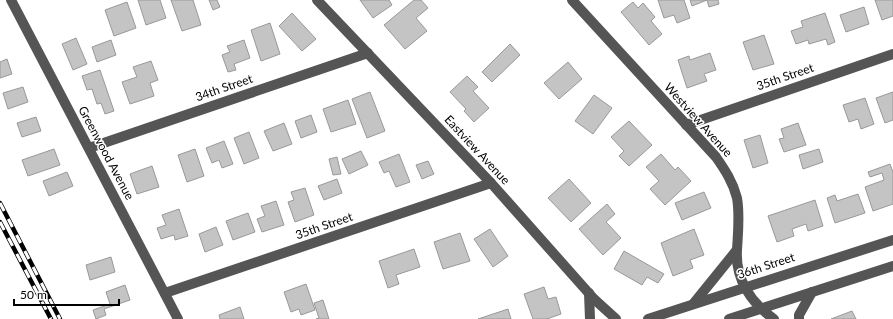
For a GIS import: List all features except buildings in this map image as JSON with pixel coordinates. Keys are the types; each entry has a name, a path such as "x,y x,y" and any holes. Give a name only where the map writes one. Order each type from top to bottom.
{"street":[{"name":"Eastview Avenue","path":"317,0 491,183 589,294 616,319"},
{"name":"Westview Avenue","path":"572,0 716,157 729,175 737,198 739,224 736,251 743,288 760,309 774,319"},
{"name":"Greenwood Avenue","path":"15,1 89,148 178,319"},
{"name":"34th Street","path":"89,148 368,53"},
{"name":"35th Street","path":"686,125 893,54"},
{"name":"35th Street","path":"165,293 491,183"},
{"name":"36th Street","path":"648,319 893,240"},
{"path":"694,303 736,251"},
{"path":"729,319 893,266"},
{"path":"799,319 799,315 812,292"},
{"path":"589,294 590,319"}],"railway":[{"path":"0,203 60,319"},
{"path":"0,222 51,319"}]}
